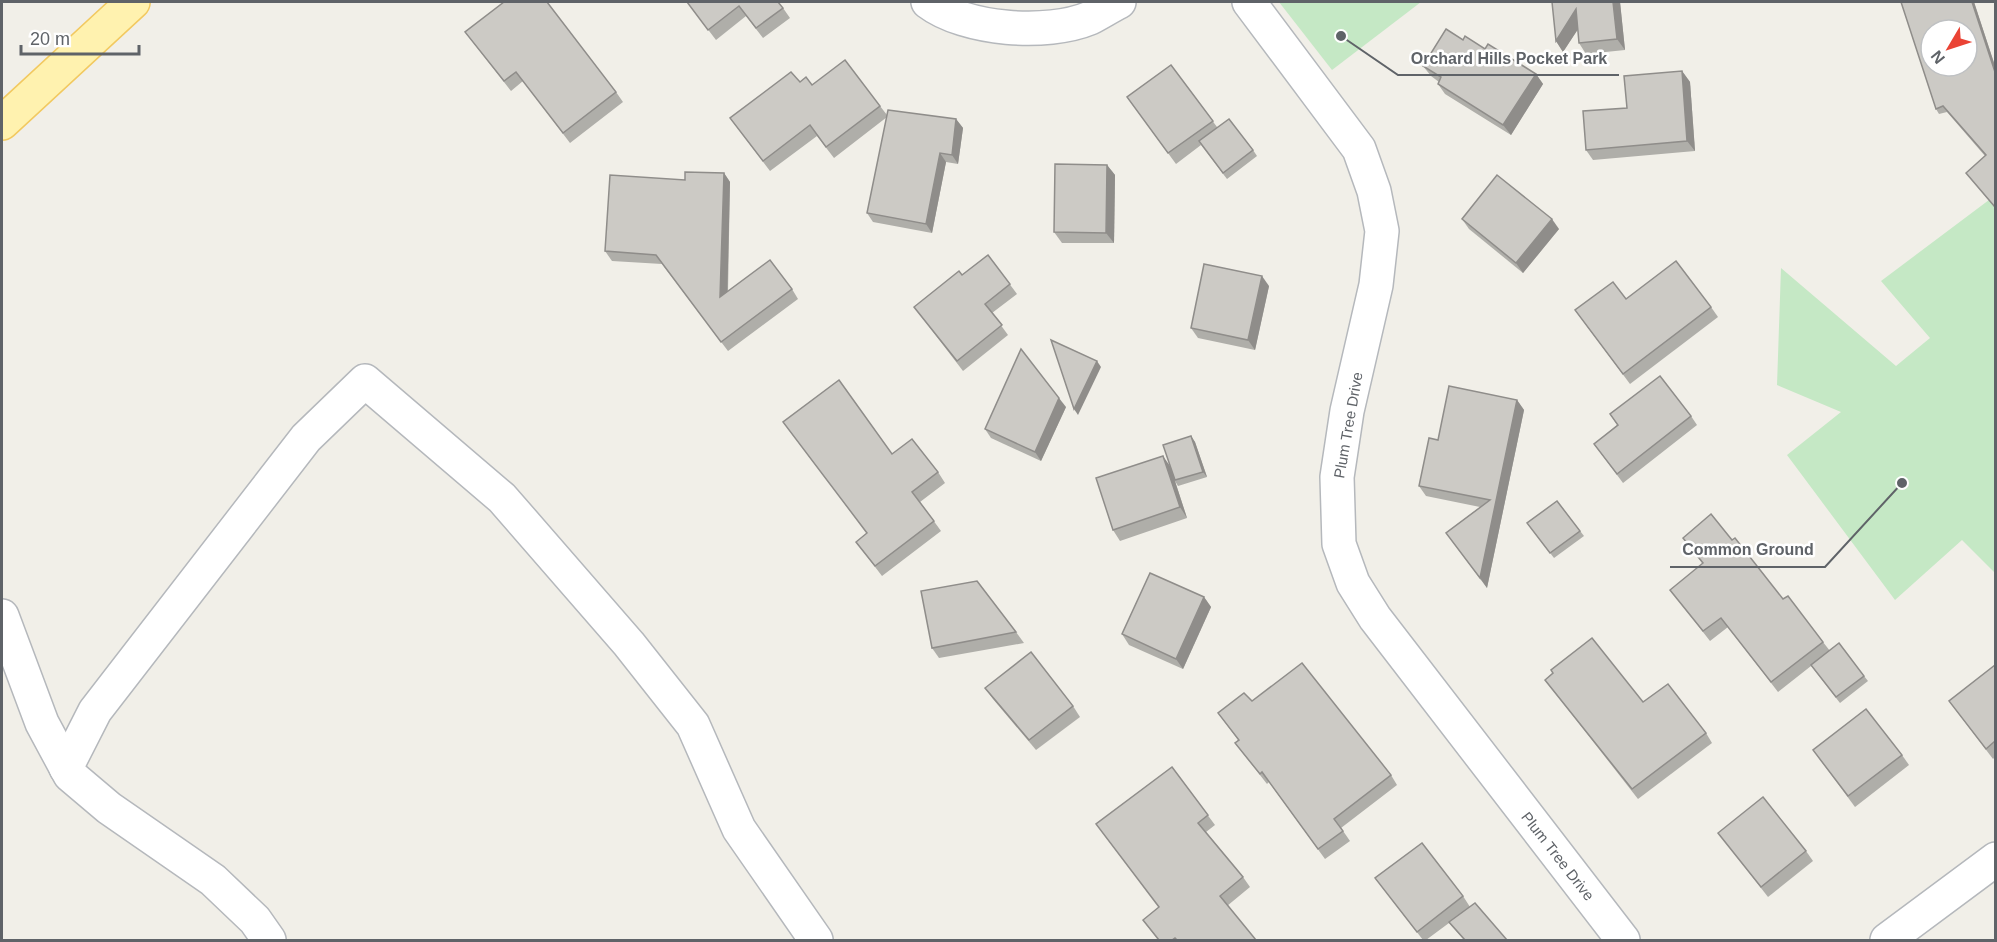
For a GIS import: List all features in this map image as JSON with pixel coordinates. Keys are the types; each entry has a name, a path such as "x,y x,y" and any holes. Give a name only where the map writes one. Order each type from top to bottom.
{"main road":[{"path":"2,123 132,2"}],"street":[{"path":"928,2 972,22 1015,28 1055,26 1089,18 1119,2"},
{"name":"Plum Tree Drive","path":"1249,2 1359,149 1374,191 1382,231 1376,285 1347,411 1337,477 1339,544 1353,583 1375,618 1623,940"},
{"path":"66,768 95,711 306,438 365,381 502,498 629,644 693,725 739,829 816,940"},
{"path":"2,616 42,723 70,775 109,808 213,880 255,920 269,940"},
{"path":"1887,940 1995,859"}],"green space":[{"path":"1279,2 1421,2 1332,70"},
{"path":"1989,200 1996,207 1995,573 1962,540 1895,600 1787,455 1841,412 1777,385 1781,268 1896,366 1930,338 1881,281"}],"building":[{"path":"504,2 547,2 616,92 563,133 516,72 504,81 465,32"},
{"path":"687,2 778,2 783,8 756,28 739,6 708,30"},
{"path":"1552,2 1613,2 1617,39 1579,43 1576,9 1556,41"},
{"path":"1901,2 1972,2 1977,18 1919,18 1919,57"},
{"path":"1979,23 1995,72 1995,207 1966,173 1986,155 1943,106 1936,109 1926,78 1979,78"},
{"path":"1446,29 1463,40 1465,36 1485,49 1488,44 1536,74 1503,125 1438,84 1441,77 1423,66"},
{"path":"845,60 880,106 826,147 810,125 763,161 730,118 791,72 800,82 806,77 812,85"},
{"path":"1171,65 1213,121 1168,153 1127,97"},
{"path":"1682,71 1687,141 1586,150 1583,111 1627,108 1624,76"},
{"path":"888,110 956,119 952,155 940,153 926,224 867,213"},
{"path":"1229,119 1253,150 1223,173 1199,141"},
{"path":"1055,164 1107,165 1106,233 1054,232"},
{"path":"685,172 724,173 720,297 770,260 792,289 721,342 656,255 605,251 610,175 685,180"},
{"path":"1497,175 1552,219 1516,263 1462,219"},
{"path":"988,255 1010,284 985,304 1002,325 957,361 914,307 959,271 962,275"},
{"path":"1676,261 1711,307 1623,374 1575,310 1613,282 1626,299"},
{"path":"1204,264 1262,276 1248,340 1191,328"},
{"path":"1051,340 1097,361 1074,409"},
{"path":"1021,349 1059,398 1035,452 985,429"},
{"path":"1660,376 1691,416 1617,474 1594,444 1618,425 1610,414"},
{"path":"839,380 892,454 912,439 938,472 912,492 934,521 875,566 856,542 867,533 783,422"},
{"path":"1449,386 1517,400 1480,578 1446,533 1490,500 1419,486 1429,438 1438,440"},
{"path":"1191,436 1203,472 1175,480 1163,445"},
{"path":"1163,456 1180,507 1113,530 1096,478"},
{"path":"1557,501 1580,531 1550,553 1527,523"},
{"path":"1711,514 1732,540 1735,538 1783,599 1788,596 1823,642 1771,682 1721,618 1703,631 1670,590 1703,563 1683,538"},
{"path":"1150,573 1204,597 1176,659 1122,634"},
{"path":"977,581 1016,632 932,648 921,591"},
{"path":"1592,638 1643,702 1668,684 1706,733 1632,789 1545,680 1553,673 1551,670"},
{"path":"1839,643 1864,676 1836,697 1811,665"},
{"path":"1031,652 1073,706 1029,740 985,688"},
{"path":"1302,663 1391,775 1334,819 1343,831 1318,849 1262,772 1260,774 1235,743 1239,740 1218,713 1244,693 1252,701"},
{"path":"1995,665 1995,741 1986,749 1949,701"},
{"path":"1866,709 1902,755 1848,796 1813,750"},
{"path":"1172,767 1208,815 1198,823 1243,877 1220,896 1256,940 1177,940 1175,938 1159,940 1143,920 1159,907 1096,824"},
{"path":"1763,797 1806,851 1761,887 1718,833"},
{"path":"1422,843 1463,896 1417,932 1375,878"},
{"path":"1475,903 1507,940 1465,940 1449,922"}],"place":[{"name":"Orchard Hills Pocket Park","path":"1341,36"},
{"name":"Common Ground","path":"1902,483"}]}
